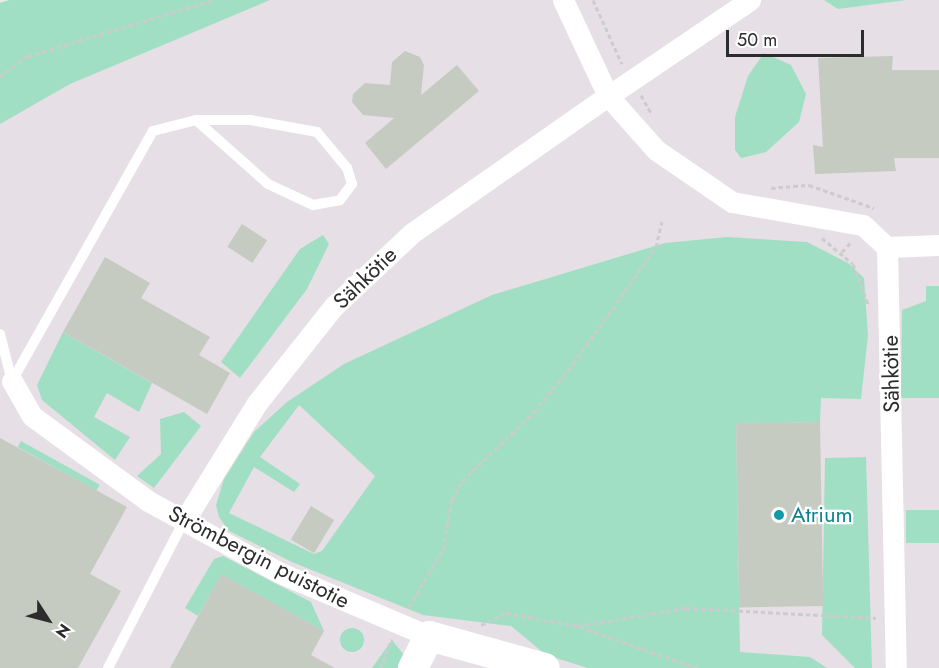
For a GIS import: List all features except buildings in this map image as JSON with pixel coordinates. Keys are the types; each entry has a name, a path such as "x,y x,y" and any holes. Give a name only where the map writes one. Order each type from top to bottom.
{"street":[{"path":"563,0 608,96 656,150 732,202 866,226 888,247 939,245"},
{"name":"Sähkötie","path":"184,521 257,403 334,306 412,233 631,79 750,0"},
{"name":"Sähkötie","path":"888,247 896,668"},
{"name":"Strömbergin puistotie","path":"12,381 32,416 184,521 278,572 429,636 545,668"},
{"path":"413,668 429,636"}],"lane":[{"path":"12,381 153,131 196,120 250,120 317,132 347,168 352,184 340,200 313,205 268,184 196,120"},
{"path":"0,334 12,381"},
{"path":"108,668 184,521"}],"path":[{"path":"0,76 28,56 214,0"},
{"path":"593,0 631,79 656,124"},
{"path":"767,189 809,185 875,205 866,226 842,252"},
{"path":"380,668 401,624 443,549 452,500 462,481 534,412 573,364 656,248 662,222"},
{"path":"819,236 842,252 853,264 870,312"},
{"path":"578,626 686,609 895,619"},
{"path":"469,647 480,626 506,613 578,626 697,668"}],"shaded area":[{"path":"36,0 939,0 939,668 0,668 0,15"}],"green space":[{"path":"9,0 270,0 70,84 0,124 0,3"},
{"path":"824,0 906,0 838,9"},
{"path":"764,53 791,65 806,94 799,122 766,152 741,158 735,150 735,117 748,76"},
{"path":"323,235 329,244 307,289 240,378 221,362 300,249"},
{"path":"727,237 807,242 848,263 864,278 868,335 861,399 821,398 820,422 736,424 740,652 810,657 827,668 588,668 546,655 511,626 423,615 292,562 229,531 219,517 216,505 224,479 254,432 287,402 344,364 492,295 665,243","holes":["299,405 375,476 322,551 314,554 229,513 254,467 294,492 300,484 260,457"]},
{"path":"926,286 939,286 939,398 901,398 902,310 926,301"},
{"path":"63,332 152,383 139,412 107,393 94,417 130,437 115,460 42,400 37,385"},
{"path":"184,412 201,426 154,488 137,476 161,454 160,419"},
{"path":"21,441 100,485 96,491 18,447"},
{"path":"866,457 872,668 855,668 822,635 825,458"},
{"path":"906,510 939,510 939,543 906,543"},
{"path":"223,556 311,602 324,631 221,575 198,616 185,608 214,559"},
{"path":"352,628 360,632 364,640 360,648 352,652 344,648 340,640 344,632"},
{"path":"392,640 404,655 400,668 372,668"}],"place":[{"name":"Atrium","path":"779,515"}]}
